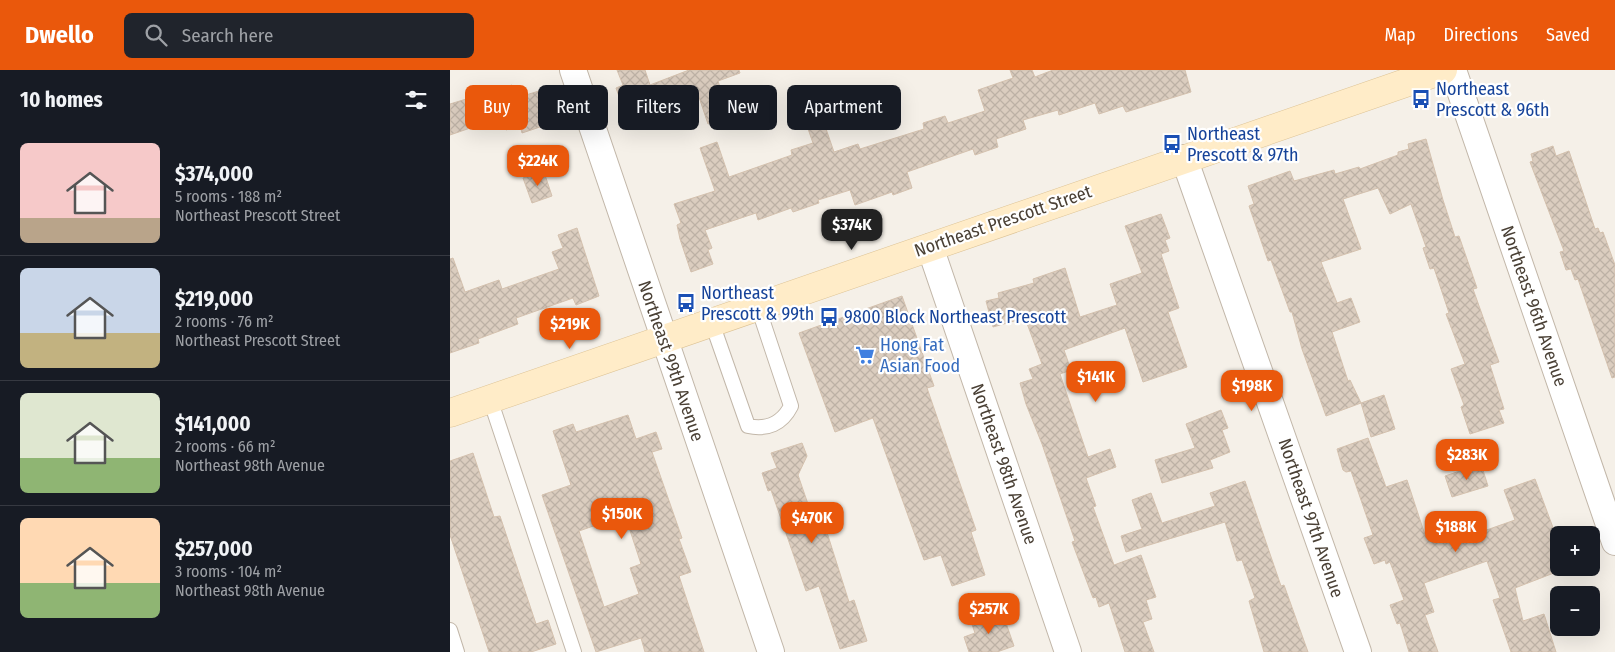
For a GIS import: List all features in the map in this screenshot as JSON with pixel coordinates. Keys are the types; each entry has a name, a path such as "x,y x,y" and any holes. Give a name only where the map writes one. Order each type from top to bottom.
{"street":[{"name":"Northeast 99th Avenue","path":"573,70 663,340 771,652"},
{"name":"Northeast Prescott Street","path":"450,413 1443,70"},
{"name":"Northeast 96th Avenue","path":"1453,70 1615,542"},
{"name":"Northeast 97th Avenue","path":"1184,158 1358,652"},
{"name":"Northeast 98th Avenue","path":"930,247 1068,652"}],"lane":[{"path":"712,323 748,426 762,429 775,425 786,416 792,406 758,307"},
{"path":"490,400 574,652"},
{"path":"450,630 457,652"}],"building":[{"path":"617,70 645,70 650,85 623,85"},
{"path":"689,70 739,70 740,73 718,81 719,85 709,85 708,124 699,97 699,85 650,85"},
{"path":"1010,70 1032,70 1035,77 1053,70 1185,70 1191,92 1126,112 1123,106 1099,114 1095,103 1059,115 1058,110 1023,120 1026,129 996,139 998,147 975,155 973,149 907,172 912,188 893,195 892,192 855,205 850,190 818,200 819,203 793,212 791,208 758,220 756,213 705,230 712,248 708,250 713,264 691,272 680,239 677,225 681,223 674,204 715,191 700,148 717,142 729,177 792,155 791,150 813,143 808,130 826,130 834,152 858,144 860,149 924,129 923,123 945,116 948,123 985,111 978,90 1013,78"},
{"path":"538,91 538,128 522,133 521,130 528,130 528,94"},
{"path":"465,99 465,130 450,135 450,104"},
{"path":"1426,139 1455,237 1459,236 1477,288 1473,289 1499,362 1490,365 1504,409 1499,410 1504,423 1470,434 1461,407 1464,405 1451,369 1465,364 1446,314 1449,313 1434,268 1430,269 1423,248 1426,247 1411,204 1390,214 1378,188 1343,199 1361,249 1321,262 1337,303 1351,298 1360,322 1332,332 1348,381 1350,380 1361,403 1326,416 1302,349 1292,312 1290,312 1271,260 1268,261 1249,206 1254,204 1248,186 1290,171 1294,181 1334,170 1335,174 1359,167 1360,169 1398,155 1398,152 1409,149 1408,144"},
{"path":"1553,146 1556,156 1569,151 1595,229 1598,228 1600,233 1603,232 1615,265 1615,377 1612,378 1578,279 1575,280 1571,269 1566,270 1560,252 1564,251 1530,162 1533,161 1531,154"},
{"path":"544,172 552,196 532,203 523,178"},
{"path":"1161,214 1170,238 1165,240 1169,251 1161,254 1179,308 1168,312 1187,367 1143,382 1125,328 1064,350 1071,370 1060,374 1088,457 1110,449 1116,467 1086,478 1096,506 1093,507 1114,565 1141,555 1156,597 1146,600 1152,619 1143,622 1154,652 1125,652 1109,603 1099,607 1096,597 1093,598 1072,542 1075,541 1042,444 1026,404 1020,383 1033,379 1029,369 1042,364 1025,318 993,327 986,301 999,298 998,293 1034,283 1033,279 1065,268 1080,317 1117,305 1110,284 1142,273 1125,226"},
{"path":"577,228 599,296 576,305 573,298 516,318 518,324 478,339 479,343 450,353 450,259 453,258 465,292 499,280 502,289 559,269 552,252 563,248 558,235"},
{"path":"902,296 934,386 927,388 976,530 971,532 985,575 952,586 941,555 924,560 873,418 835,432 799,333"},
{"path":"1384,395 1395,429 1371,437 1361,403"},
{"path":"1221,410 1228,428 1222,430 1230,452 1210,460 1213,468 1162,483 1155,460 1195,448 1186,424"},
{"path":"628,415 636,439 656,432 662,449 652,452 682,538 679,539 691,572 679,576 704,652 645,652 641,638 596,652 542,495 571,485 553,431 573,424 576,432","holes":["625,515 641,564 630,568 639,594 604,607 579,531"]},
{"path":"1368,438 1386,487 1407,480 1426,538 1454,528 1458,540 1515,520 1504,490 1535,479 1552,526 1550,526 1550,574 1515,588 1523,621 1544,614 1556,652 1511,652 1493,600 1500,598 1487,561 1424,583 1434,612 1425,615 1438,652 1409,652 1400,623 1397,624 1390,605 1404,600 1390,562 1386,564 1385,560 1374,564 1364,538 1373,535 1351,471 1346,472 1343,470 1337,449"},
{"path":"802,443 807,456 798,475 809,507 818,504 849,602 854,600 867,641 840,649 819,586 806,591 771,490 768,491 762,473 777,468 771,453"},
{"path":"473,453 494,517 500,516 536,624 548,620 556,644 531,652 489,652 450,535 450,461"},
{"path":"1481,464 1488,486 1452,497 1445,476"},
{"path":"1245,481 1281,586 1284,585 1308,652 1264,652 1249,601 1255,598 1242,560 1237,561 1225,522 1126,552 1121,536 1142,529 1132,500 1151,493 1162,523 1215,506 1210,493"},
{"path":"994,610 999,625 1006,623 1014,646 997,652 969,652 964,637 975,633 970,619"}],"place":[{"name":"Northeast Prescott & 96th","path":"1421,99"},
{"name":"Northeast Prescott & 97th","path":"1172,144"},
{"name":"Northeast Prescott & 99th","path":"686,303"},
{"name":"9800 Block Northeast Prescott","path":"829,317"},
{"name":"Hong Fat Asian Food","path":"865,355"}]}
